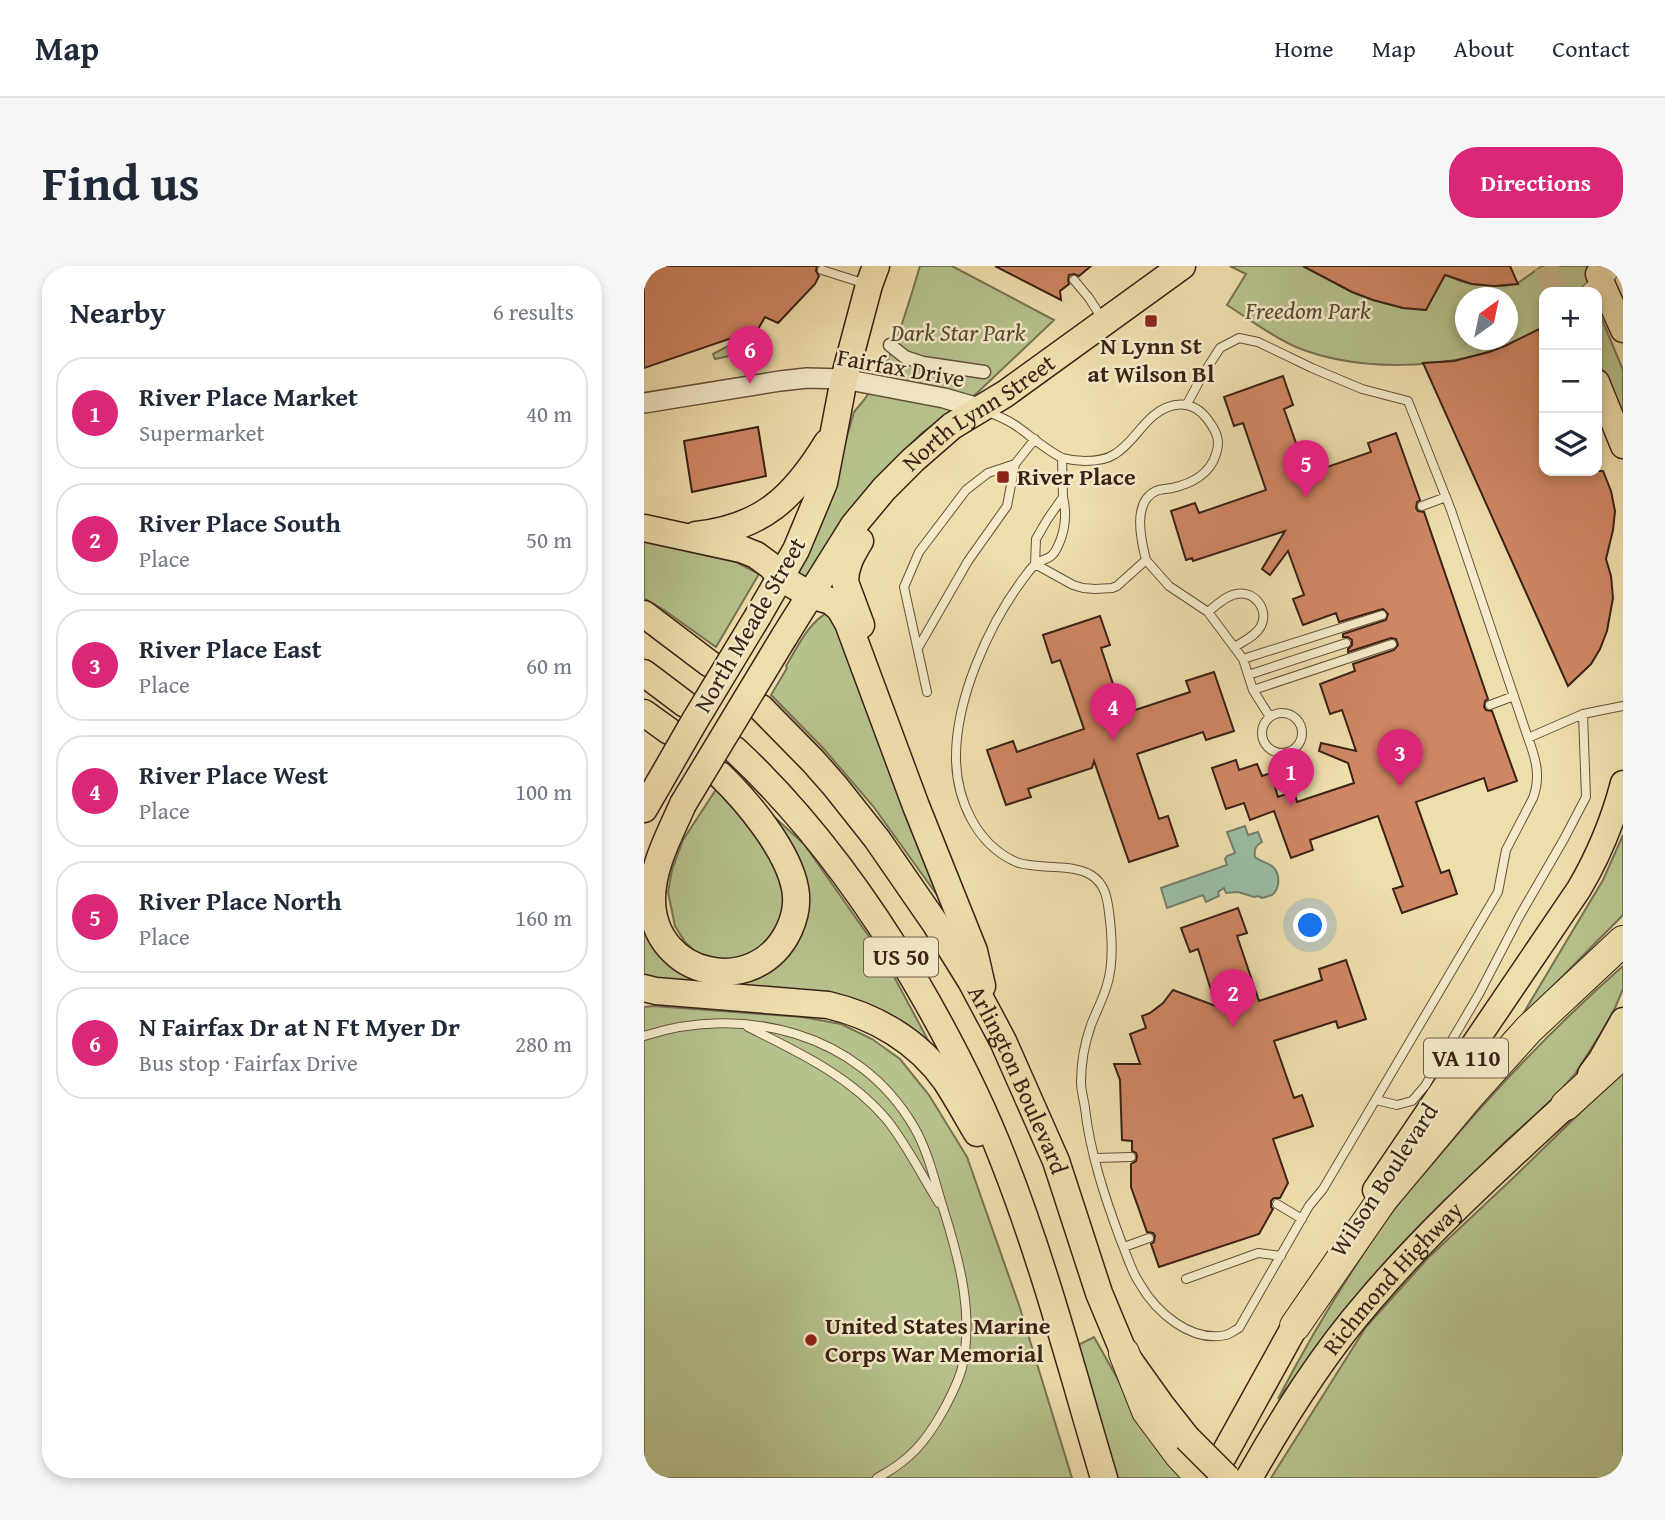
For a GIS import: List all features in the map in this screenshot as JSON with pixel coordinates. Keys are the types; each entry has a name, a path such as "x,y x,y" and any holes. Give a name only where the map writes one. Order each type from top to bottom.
{"highway":[{"name":"North Lynn Street","path":"810,595 854,525 900,473 940,435 982,409 1182,266"},
{"name":"North Meade Street","path":"644,809 781,578 801,539 824,483 844,379 872,271"},
{"path":"680,536 733,527 768,511 799,484 834,432"},
{"path":"886,723 877,669 845,582 845,575 848,561 900,473"},
{"path":"644,528 750,552 766,562 781,578 810,595 831,601 845,617 974,951 988,1011"},
{"name":"North Meade Street","path":"683,804 810,595"},
{"path":"644,614 710,664"},
{"path":"644,673 685,704"},
{"name":"Arlington Boulevard","path":"761,708 828,778 877,839 935,923 988,1011 1056,1161 1099,1293 1124,1353"},
{"path":"644,713 669,731"},
{"name":"Arlington Boulevard","path":"735,750 776,790 822,843 862,897 938,1020 959,1060 992,1131 1044,1274 1104,1478"},
{"path":"683,804 659,862 654,883 653,910 661,936 679,956 702,969 728,972 750,967 772,953 788,933 796,907 795,888 788,867 768,832 744,799 720,775"},
{"path":"1295,1326 1382,1200 1468,1097 1529,1029 1623,941"},
{"path":"648,990 821,1004 850,1011 882,1025 914,1046 946,1081 1017,1197"},
{"path":"1566,1105 1623,1053"},
{"name":"Richmond Highway","path":"1249,1478 1287,1413 1368,1302 1464,1200 1566,1105"},
{"name":"Richmond Highway","path":"1210,1478 1295,1326"},
{"path":"1124,1353 1147,1410 1183,1446 1227,1478"},
{"path":"1183,1446 1201,1478"}],"main road":[{"path":"1601,279 1621,320"},
{"path":"1602,394 1623,446"},
{"name":"Wilson Boulevard","path":"1295,1326 1345,1234 1579,889 1604,843 1623,783"},
{"path":"1566,1105 1601,1059 1623,1020"}],"street":[{"path":"890,345 905,357 923,363 984,372"},
{"name":"Fairfax Drive","path":"644,403 807,378 844,379 944,398 982,409"},
{"name":"North Meade Street","path":"644,862 683,804"}],"lane":[{"path":"822,270 872,271"},
{"path":"1074,280 1104,322"},
{"path":"1062,458 1064,527 1052,557 1035,564 1007,603 988,637 972,675 957,734 958,784 978,831 997,850 1015,862 1081,870 1099,882 1105,891 1111,936 1108,984 1085,1046 1081,1082 1088,1134 1112,1217 1139,1284 1154,1304 1194,1333 1227,1335 1240,1328 1309,1206 1324,1189 1498,892 1506,850 1533,798 1538,779 1528,738 1446,497 1408,401 1362,389 1258,342 1239,338 1220,348 1187,404"},
{"path":"982,409 1011,422 1062,458 1093,461 1117,453 1131,442 1156,414 1175,405 1187,404 1205,416 1216,430 1219,444 1214,461 1199,477 1184,485 1156,491 1145,502 1140,531 1146,560 1169,586 1208,612 1242,659 1253,690 1269,717"},
{"path":"918,648 968,561 1007,506 1014,464 1035,439"},
{"path":"927,692 904,587 919,552 966,490 988,473 1014,464"},
{"path":"1035,564 1036,540 1062,497"},
{"path":"1422,506 1446,497"},
{"path":"1035,564 1073,585 1112,589 1146,560"},
{"path":"1208,612 1233,594 1253,596 1260,603 1264,611 1263,623 1259,630 1235,647"},
{"path":"1242,659 1382,615"},
{"path":"1248,675 1346,643"},
{"path":"1253,690 1392,644"},
{"path":"1490,705 1514,696"},
{"path":"1528,738 1583,714 1623,706"},
{"path":"1284,713 1293,716 1300,723 1302,733 1294,751 1276,752 1263,743 1262,728 1269,717 1284,713"},
{"path":"1376,1100 1397,1105 1412,1101 1425,1086 1479,994 1586,797 1583,714"},
{"path":"644,1037 666,1030 726,1022 785,1030 817,1040 849,1059 874,1079 916,1131 933,1171 957,1258 967,1326 961,1369 952,1394 924,1442 904,1462 894,1478"},
{"path":"743,1024 812,1059 855,1088 887,1120 944,1212"},
{"path":"1095,1158 1132,1157"},
{"path":"1277,1204 1302,1219"},
{"path":"1124,1247 1149,1238"},
{"path":"1186,1279 1258,1253 1281,1256"},
{"path":"877,1478 904,1462"}],"green space":[{"name":"Dark Star Park","path":"920,266 952,266 1054,320 977,393 922,433 883,473 809,582 798,574 823,520 854,412 878,379 887,361"},
{"name":"Freedom Park","path":"1230,266 1303,266 1373,300 1403,308 1425,310 1445,274 1472,284 1504,286 1518,283 1542,266 1603,266 1588,287 1539,287 1539,330 1518,341 1518,287 1455,287 1455,350 1494,350 1456,360 1428,363 1373,364 1320,355 1278,338 1227,305 1246,274"},
{"path":"1602,319 1623,370 1623,418 1602,370"},
{"path":"730,345 737,346 744,353 715,359 713,354"},
{"path":"644,542 736,562 759,574 716,647 644,598"},
{"path":"829,612 833,616 942,902 873,806 823,748 771,695 804,636 815,622"},
{"path":"719,785 762,838 784,885 784,913 769,942 742,958 716,960 698,954 685,942 675,926 668,892 672,870 683,840"},
{"path":"772,815 804,844 884,958 936,1055 903,1028 644,977 644,919 656,946 756,977 797,944 809,890"},
{"path":"1623,835 1623,915 1514,1029 1603,880"},
{"path":"1623,966 1623,989 1615,1008 1575,1074 1549,1103 1505,1142 1394,1253 1278,1399 1330,1307 1400,1202 1550,1034"},
{"path":"644,1007 802,1017 841,1024 872,1039 900,1059 929,1095 967,1157 1019,1305 1072,1478 644,1478"},
{"path":"1623,1071 1623,1478 1271,1478 1366,1327 1428,1258"},
{"path":"1094,1337 1121,1385 1183,1478 1116,1478 1078,1345"}],"shaded area":[{"path":"1245,826 1248,835 1258,832 1262,842 1256,848 1255,857 1276,871 1278,882 1275,892 1262,898 1238,892 1226,893 1224,888 1218,892 1219,896 1206,902 1203,895 1167,908 1161,888 1227,865 1227,856 1235,853 1227,832"}],"building":[{"path":"644,266 817,266 819,276 815,284 778,323 765,317 754,336 742,331 738,336 644,368"},
{"path":"995,266 1091,266 1079,276 1069,275 1069,284 1060,291 1061,300"},
{"path":"1303,266 1510,266 1518,284 1472,284 1445,275 1426,310 1403,308 1373,300"},
{"path":"1539,329 1539,476 1602,476 1603,471 1615,511 1606,559 1613,598 1607,631 1591,664 1568,686 1423,363 1454,361 1494,350 1518,350 1518,340"},
{"path":"1283,376 1293,405 1284,409 1307,474 1371,452 1368,443 1396,433 1420,500 1416,508 1424,512 1488,699 1484,707 1492,711 1517,781 1488,791 1484,778 1416,802 1441,873 1449,870 1457,894 1402,913 1393,889 1403,886 1378,816 1310,840 1313,850 1291,858 1274,811 1250,820 1244,803 1226,809 1212,768 1236,760 1239,770 1257,764 1262,776 1271,773 1278,797 1294,791 1297,802 1354,783 1348,763 1319,751 1321,743 1356,751 1342,710 1330,714 1320,684 1355,671 1353,664 1394,650 1398,645 1396,639 1391,638 1348,652 1352,640 1343,637 1343,634 1386,620 1388,614 1383,609 1339,622 1336,613 1303,625 1293,599 1304,595 1288,551 1270,575 1262,569 1285,531 1193,561 1192,558 1186,560 1171,511 1195,503 1199,513 1266,490 1243,423 1234,426 1224,397"},
{"path":"758,427 766,476 692,492 684,441"},
{"path":"1100,616 1110,645 1101,648 1123,714 1190,692 1186,681 1214,672 1234,731 1206,740 1203,732 1137,754 1159,819 1168,816 1178,846 1129,862 1094,761 1092,768 1028,789 1031,797 1006,805 987,750 1013,741 1017,752 1084,729 1060,660 1052,663 1043,635"},
{"path":"1238,908 1247,933 1237,936 1259,1001 1322,980 1319,969 1346,960 1366,1019 1338,1028 1336,1021 1274,1041 1294,1098 1302,1095 1313,1126 1273,1139 1288,1183 1280,1198 1271,1201 1273,1209 1259,1234 1159,1267 1151,1244 1155,1236 1147,1232 1131,1187 1131,1164 1136,1161 1137,1156 1132,1151 1132,1141 1122,1140 1120,1080 1114,1064 1140,1064 1130,1034 1146,1028 1142,1016 1163,1003 1173,990 1216,1006 1198,949 1190,952 1181,928"}],"tunnel":[{"path":"1546,266 1554,287"}],"place":[{"name":"N Lynn St at Wilson Bl","path":"1151,321"},
{"name":"N Fairfax Dr at N Ft Myer Dr","path":"750,384"},
{"name":"River Place","path":"1003,477"},
{"name":"River Place North","path":"1306,498"},
{"name":"River Place West","path":"1113,741"},
{"name":"River Place East","path":"1400,787"},
{"name":"River Place Market","path":"1291,806"},
{"name":"River Place South","path":"1233,1027"},
{"name":"United States Marine Corps War Memorial","path":"811,1340"}]}
